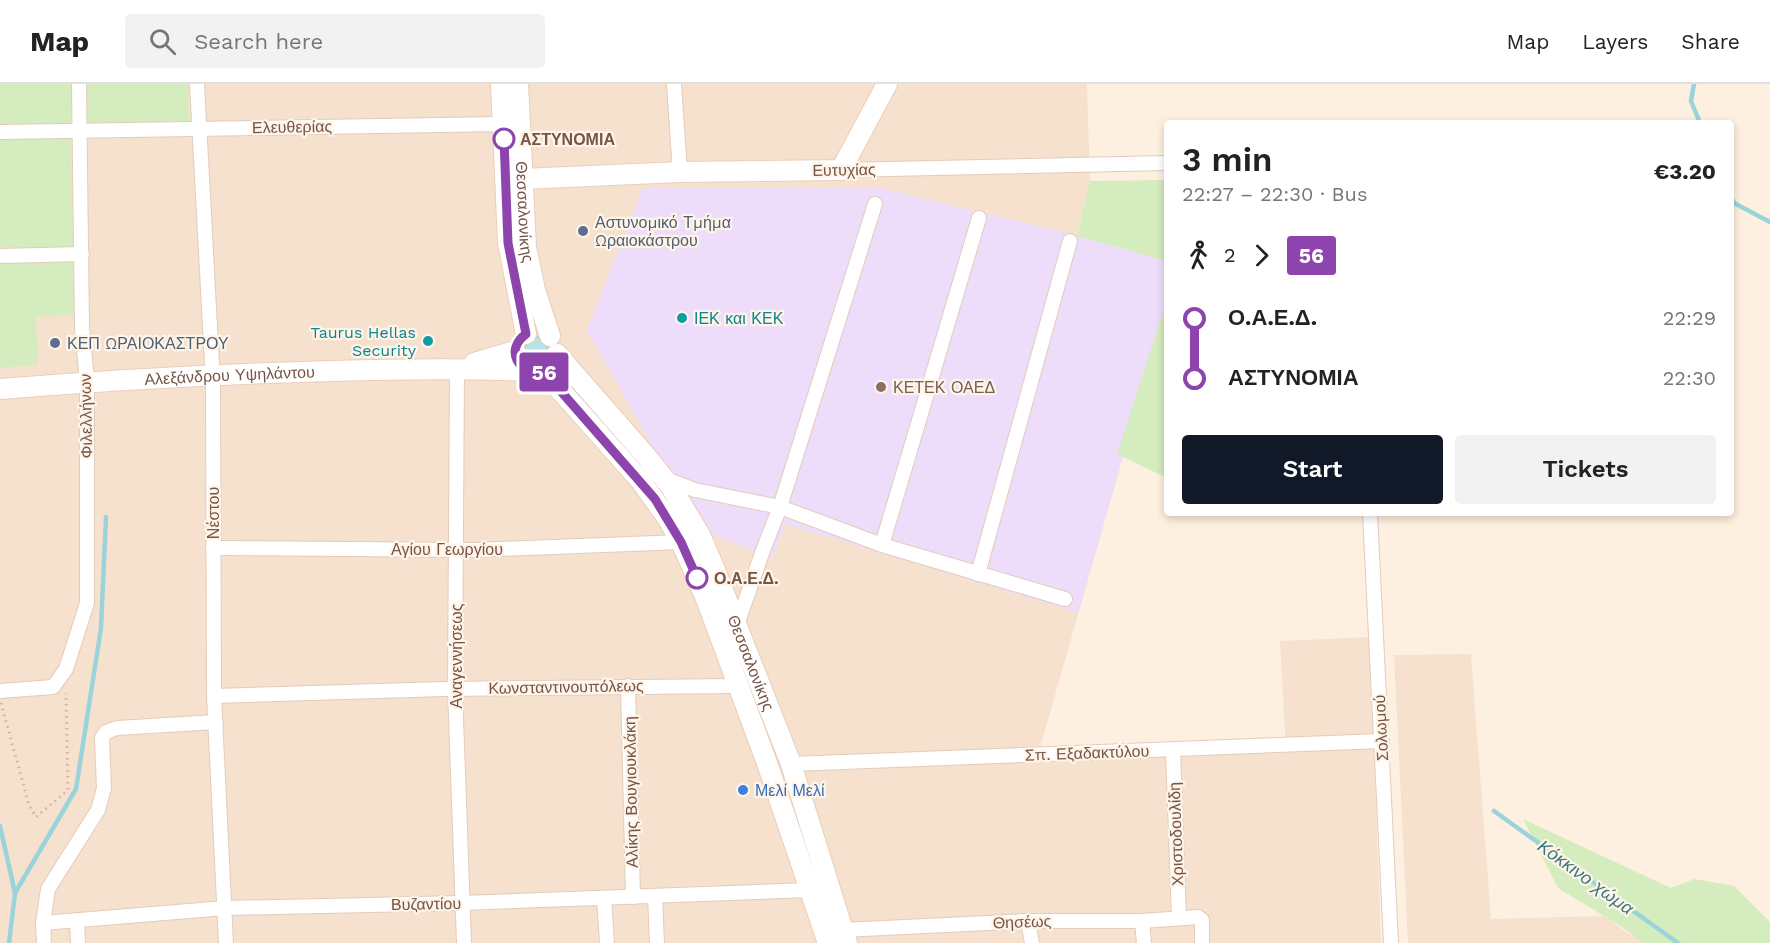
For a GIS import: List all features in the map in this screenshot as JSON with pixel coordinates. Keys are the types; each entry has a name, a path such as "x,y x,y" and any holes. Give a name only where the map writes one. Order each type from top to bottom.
{"main road":[{"name":"Θεσσαλονίκης","path":"501,84 508,243 526,334"},
{"name":"Θεσσαλονίκης","path":"518,84 528,255 535,290 554,345 664,479 687,511 700,535 791,764 845,936"},
{"path":"841,170 887,84"},
{"name":"Ευτυχίας","path":"522,178 681,172 841,170"},
{"path":"457,368 536,372 553,365 554,345 538,331 526,334 517,343 515,351 519,363 536,372"},
{"path":"457,368 515,351"},
{"name":"Αλεξάνδρου Υψηλάντου","path":"0,389 87,381 213,374 457,368"},
{"name":"Θεσσαλονίκης","path":"536,372 640,480 655,499 681,542 705,596 767,763 828,943"}],"street":[{"name":"Φιλελλήνων","path":"66,669 87,603 87,381 82,327 79,84"},
{"name":"Νέστου","path":"197,84 213,374 214,696 226,943"},
{"path":"674,84 681,172"},
{"name":"Ελευθερίας","path":"0,132 503,124"},
{"name":"Ευτυχίας","path":"841,170 1164,163"},
{"path":"737,625 780,507 875,204"},
{"path":"882,545 979,218"},
{"path":"978,574 1070,241"},
{"path":"0,256 82,254"},
{"name":"Αναγεννήσεως","path":"457,368 455,689 464,943"},
{"path":"664,479 695,490 780,507 882,545 1065,599"},
{"name":"Σολωμού","path":"1370,516 1391,943"},
{"name":"Αγίου Γεωργίου","path":"213,548 456,550 681,542"},
{"path":"0,691 53,687 66,669"},
{"name":"Αλίκης Βουγιουκλάκη","path":"628,686 633,897"},
{"name":"Κωνσταντινουπόλεως","path":"214,696 455,689 737,686"},
{"path":"44,943 48,889 98,810 104,788 102,738 106,732 117,728 216,722"},
{"name":"Σπ. Εξαδακτύλου","path":"791,764 1382,741"},
{"name":"Χριστοδουλίδη","path":"1173,750 1179,918"},
{"name":"Βυζαντίου","path":"44,923 225,908 462,903 810,890"},
{"path":"655,896 657,943"},
{"path":"604,898 607,943"},
{"name":"Θησέως","path":"845,936 1028,921 1142,921 1201,917 1202,943"},
{"path":"77,921 78,943"},
{"path":"1028,921 1032,943"},
{"path":"1142,921 1144,943"}],"path":[{"path":"0,701 30,805 36,817 68,790 66,669"}],"shaded area":[{"path":"0,84 1087,84 1090,181 1077,236 1164,260 1164,314 1036,762 1286,752 1280,641 1370,637 1381,943 0,943"},
{"name":"ΚΕΤΕΚ ΟΑΕΔ","path":"643,188 881,188 1077,236 1164,260 1164,313 1078,613 785,524 773,558 711,534 651,444 587,330"},
{"path":"1471,654 1491,919 1604,916 1642,943 1408,943 1394,655"}],"green space":[{"path":"0,84 188,84 189,121 85,123 85,118 70,119 75,315 36,317 38,365 0,368"},
{"path":"1164,180 1164,260 1077,236 1090,181"},
{"path":"1164,308 1164,477 1117,454"},
{"path":"1523,819 1671,888 1694,879 1734,886 1770,922 1770,943 1642,943 1622,927 1558,888"}],"water":[{"path":"532,337 540,337 547,344 547,352 540,359 532,359 525,352 525,344"}],"waterway":[{"name":"Κόκκινο χώμα","path":"1694,84 1691,101 1699,120"},
{"name":"Κόκκινο χώμα","path":"1734,203 1770,222"},
{"path":"15,893 76,789 101,628 106,517"},
{"name":"Κόκκινο χώμα","path":"1494,811 1678,943"},
{"path":"0,826 15,893 9,943"}],"bus line":[{"name":"56","path":"504,139 508,243 526,334 517,343 516,358 528,371 544,372 640,480 668,519 697,578"}],"place":[{"name":"ΑΣΤΥΝΟΜΙΑ","path":"504,139"},
{"name":"Αστυνομικό Τμήμα Ωραιοκάστρου","path":"583,231"},
{"name":"ΙΕΚ και ΚΕΚ","path":"682,318"},
{"name":"Taurus Hellas Security","path":"428,341"},
{"name":"ΚΕΠ ΩΡΑΙΟΚΑΣΤΡΟΥ","path":"55,343"},
{"name":"ΚΕΤΕΚ ΟΑΕΔ","path":"881,387"},
{"name":"Ο.Α.Ε.Δ.","path":"697,578"},
{"name":"Μελί Μελί","path":"743,790"}]}
